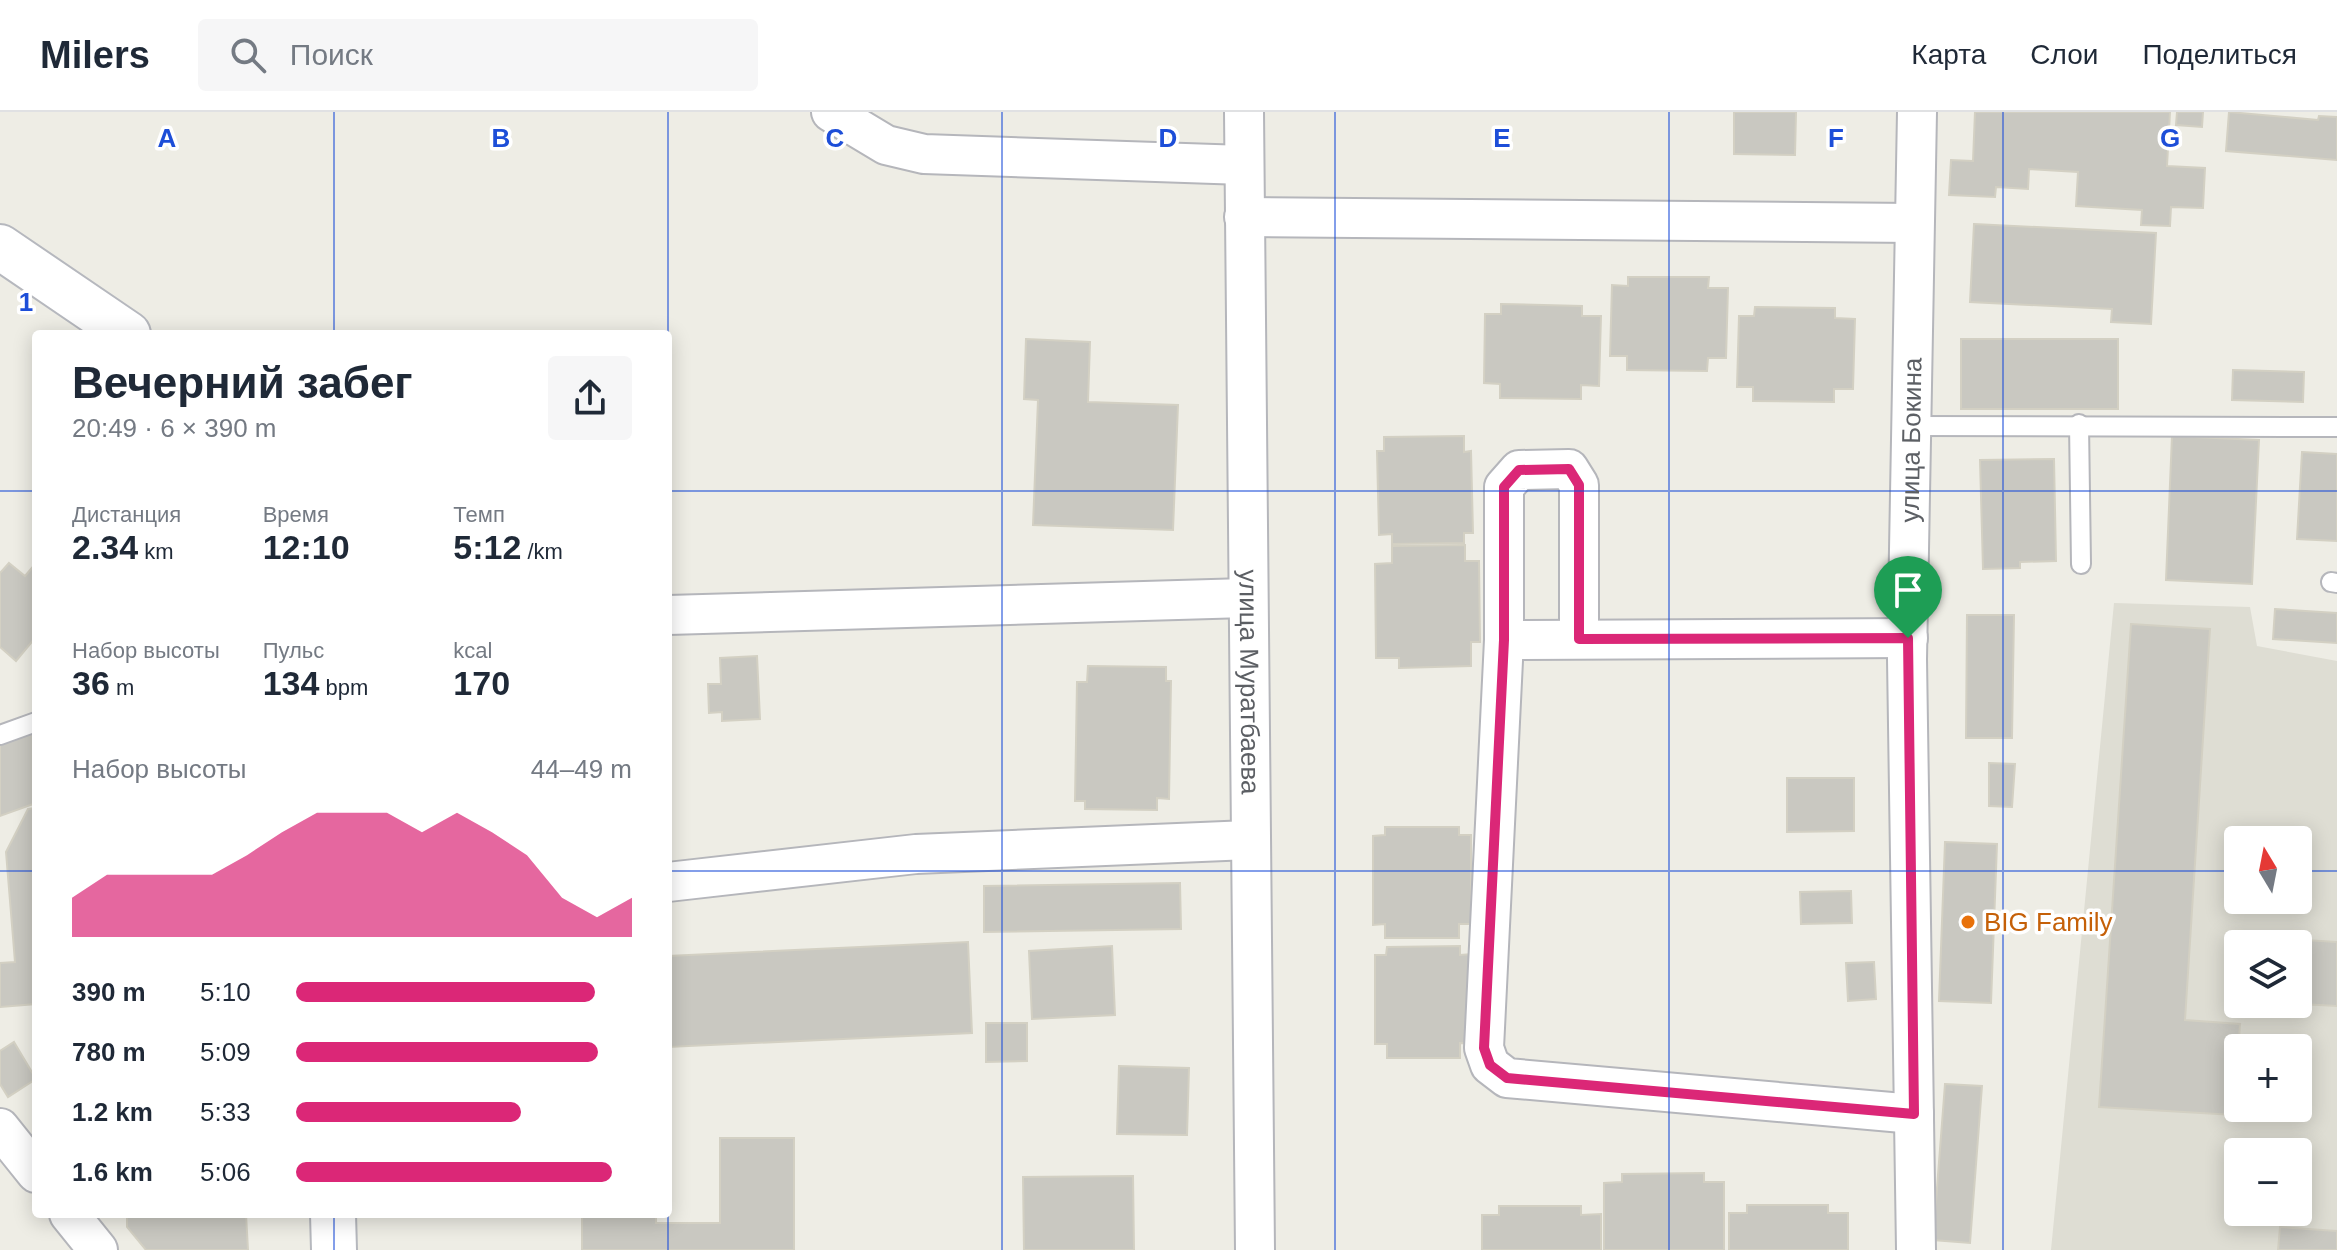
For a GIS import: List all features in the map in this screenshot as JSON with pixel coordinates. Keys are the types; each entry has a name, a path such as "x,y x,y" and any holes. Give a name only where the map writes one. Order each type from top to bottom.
{"street":[{"path":"831,112 886,145 924,154 1244,165"},
{"name":"улица Муратбаева","path":"1244,112 1246,598 1255,1250"},
{"name":"улица Бокина","path":"1916,1250 1908,638 1917,112"},
{"path":"1244,217 1914,223"},
{"path":"0,247 122,330"},
{"path":"1579,639 1579,485 1569,469 1519,470 1504,487 1504,640 1484,1048 1490,1065 1507,1078 1914,1114"},
{"path":"672,615 1246,598"},
{"path":"1504,640 1908,638"},
{"path":"672,882 916,854 1249,840"},
{"path":"0,1128 32,1168"},
{"path":"72,1218 98,1250"},
{"path":"333,1218 334,1250"}],"lane":[{"path":"2079,424 2081,564"},
{"path":"1911,426 2337,427"},
{"path":"0,735 32,723"}],"shaded area":[{"path":"2114,603 2250,607 2257,646 2337,661 2337,1250 2051,1250"}],"building":[{"path":"1734,112 1796,112 1795,155 1734,154"},
{"path":"1975,112 2170,112 2167,166 2205,168 2203,208 2171,207 2170,226 2141,225 2142,210 2076,206 2078,172 2029,169 2028,189 1996,187 1995,197 1949,195 1951,160 1973,161"},
{"path":"2177,112 2203,112 2202,127 2176,125"},
{"path":"2229,112 2318,120 2319,116 2337,117 2337,160 2226,151"},
{"path":"1974,224 2156,233 2151,324 2111,322 2112,309 1970,302"},
{"path":"1628,277 1709,277 1708,288 1728,288 1726,358 1708,358 1707,371 1627,370 1627,356 1610,356 1612,285 1628,286"},
{"path":"1501,304 1582,306 1582,316 1601,316 1599,386 1581,385 1581,399 1500,398 1500,384 1484,383 1485,314 1501,314"},
{"path":"1755,307 1835,308 1835,318 1855,319 1853,389 1834,389 1834,402 1753,401 1753,387 1737,387 1739,316 1754,316"},
{"path":"1026,339 1090,342 1088,402 1178,405 1173,530 1033,525 1038,400 1024,399"},
{"path":"1961,339 2118,339 2118,409 1961,409"},
{"path":"2233,370 2304,372 2303,402 2232,400"},
{"path":"1464,436 1464,452 1471,451 1473,533 1464,533 1464,543 1392,544 1392,534 1379,535 1377,451 1384,451 1384,437"},
{"path":"2172,436 2259,440 2252,584 2166,580"},
{"path":"2302,452 2337,454 2337,541 2297,539"},
{"path":"2054,459 2056,561 2020,562 2020,568 1983,569 1980,460"},
{"path":"1465,545 1465,561 1479,561 1480,642 1471,642 1471,666 1399,668 1399,658 1376,658 1375,564 1392,563 1392,546"},
{"path":"9,563 25,576 32,568 32,642 16,661 0,647 0,573"},
{"path":"2275,609 2337,613 2337,643 2273,639"},
{"path":"1967,615 2014,615 2012,738 1966,738"},
{"path":"2131,624 2210,629 2185,1020 2240,1024 2239,1034 2224,1034 2224,1114 2099,1107"},
{"path":"757,656 760,719 722,721 722,712 709,713 708,684 721,684 720,658"},
{"path":"1088,666 1166,667 1166,681 1171,681 1169,799 1157,798 1157,810 1085,809 1085,801 1075,801 1077,682 1087,682"},
{"path":"32,732 32,804 0,816 0,744"},
{"path":"1989,763 2015,764 2012,807 1989,806"},
{"path":"1787,778 1854,778 1854,831 1787,832"},
{"path":"32,808 32,1004 0,1007 0,963 15,962 6,852 28,809"},
{"path":"1385,827 1459,827 1459,835 1471,835 1471,924 1459,924 1459,938 1385,938 1385,924 1373,925 1373,836 1385,835"},
{"name":"BIG Family","path":"1945,842 1997,844 1991,1003 1939,1001"},
{"path":"1180,883 1181,929 984,932 984,886"},
{"path":"1851,891 1852,923 1801,924 1800,892"},
{"path":"2312,940 2337,942 2337,1006 2312,1005"},
{"path":"968,942 972,1033 672,1047 672,956"},
{"path":"1112,946 1115,1015 1032,1019 1029,951"},
{"path":"1460,946 1460,955 1472,954 1473,1044 1460,1043 1460,1058 1387,1058 1387,1044 1375,1044 1375,955 1386,955 1387,947"},
{"path":"1874,962 1876,999 1848,1001 1846,963"},
{"path":"986,1023 1027,1023 1027,1061 986,1062"},
{"path":"14,1042 32,1072 32,1082 8,1097 0,1084 0,1051"},
{"path":"1119,1066 1189,1068 1187,1135 1117,1134"},
{"path":"1945,1084 1982,1086 1970,1243 1933,1240"},
{"path":"720,1138 794,1138 794,1250 582,1250 582,1218 656,1218 656,1223 720,1223"},
{"path":"1704,1173 1704,1182 1724,1182 1724,1250 1604,1250 1604,1183 1622,1182 1622,1174"},
{"path":"1133,1176 1134,1250 1024,1250 1023,1177"},
{"path":"1747,1205 1828,1205 1828,1213 1848,1213 1848,1250 1729,1250 1729,1213 1747,1213"},
{"path":"1499,1206 1581,1206 1581,1215 1601,1214 1601,1250 1482,1250 1482,1215 1499,1215"},
{"path":"127,1218 246,1218 248,1250 146,1250 127,1227"},
{"path":"2280,1227 2337,1231 2337,1250 2278,1250"}],"place":[{"name":"BIG Family","path":"1968,922"}],"route":[{"path":"1569,469 1579,485 1579,639 1908,638 1914,1114 1507,1078 1490,1065 1484,1048 1504,640 1504,487 1519,470 1569,469"}]}
